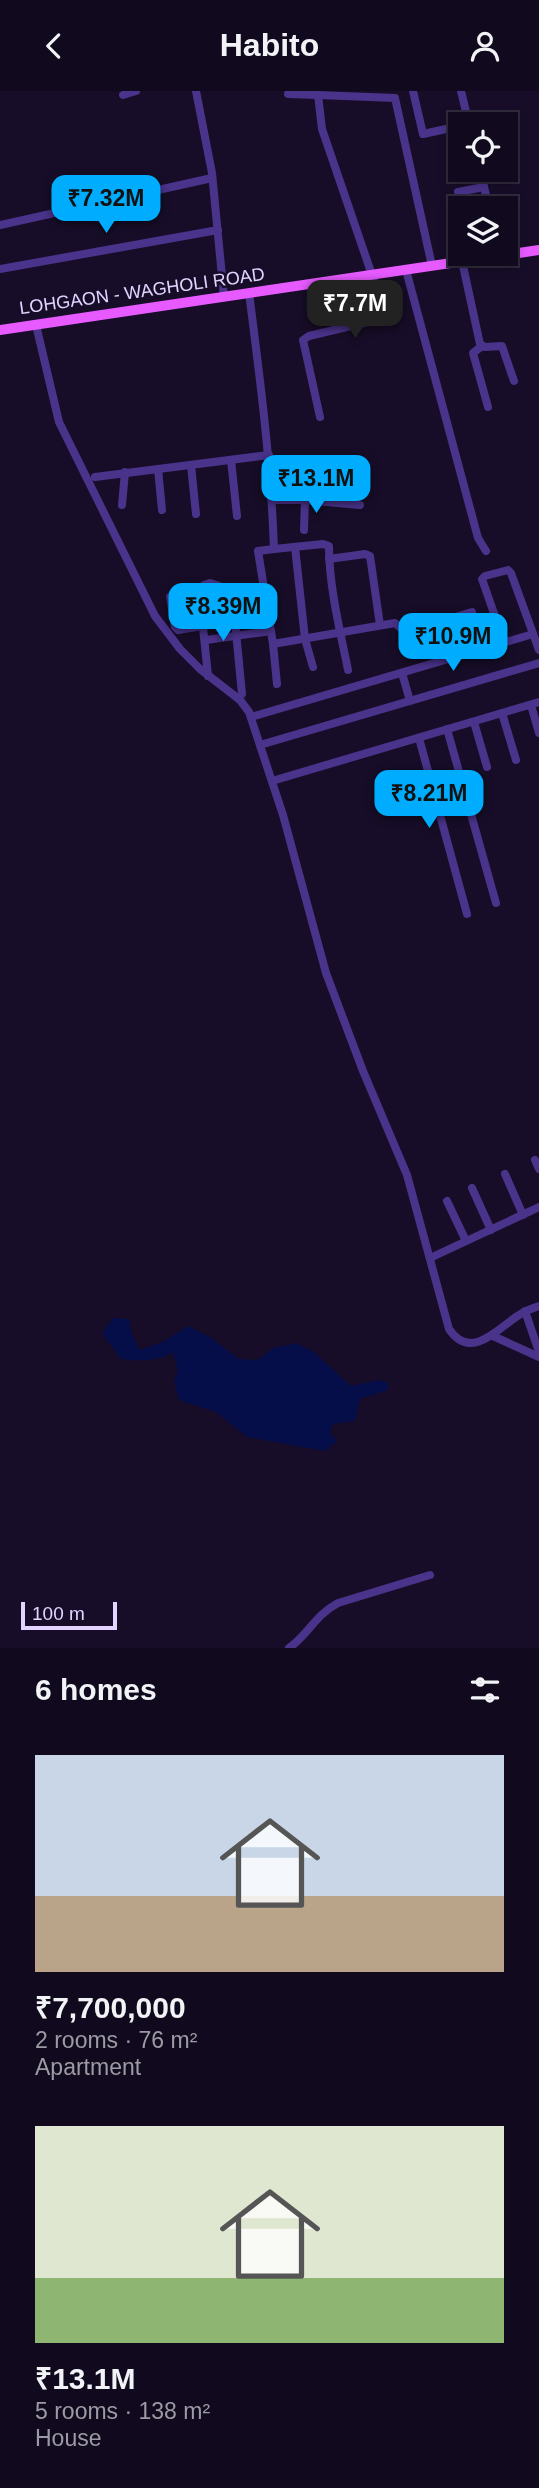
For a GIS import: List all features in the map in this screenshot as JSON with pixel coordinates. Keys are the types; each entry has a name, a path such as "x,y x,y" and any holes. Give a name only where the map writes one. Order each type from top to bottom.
{"main road":[{"name":"LOHGAON - WAGHOLI ROAD","path":"518,253 539,250"},
{"name":"LOHGAON - WAGHOLI ROAD","path":"0,330 448,263"}],"street":[{"path":"123,95 136,91"},
{"path":"196,91 212,178 224,297"},
{"path":"414,91 423,134 448,129"},
{"path":"461,91 466,112"},
{"path":"288,94 371,94 395,98 432,266"},
{"path":"318,95 322,129 385,310 383,317 309,336 303,340 320,417"},
{"path":"0,225 212,178"},
{"path":"483,182 486,196"},
{"path":"458,192 484,187"},
{"path":"0,269 218,230"},
{"path":"463,266 482,346"},
{"path":"406,269 478,538 486,551"},
{"path":"249,293 270,455 274,548"},
{"path":"36,325 55,410 155,616 180,649 240,701 251,717 297,863 326,973 363,1071 407,1175 447,1322 453,1335 458,1339 474,1342 492,1336 525,1311 539,1305"},
{"path":"488,407 473,353 482,346 502,346 514,381"},
{"path":"95,477 270,455"},
{"path":"231,460 237,516"},
{"path":"191,465 197,514"},
{"path":"158,469 162,510"},
{"path":"122,505 125,473"},
{"path":"273,500 360,505"},
{"path":"304,530 305,500"},
{"path":"276,684 273,644 258,551 327,544 348,670"},
{"path":"295,547 305,639 313,667"},
{"path":"329,559 365,554 370,556 380,625"},
{"path":"504,642 483,583 485,576 510,571 539,650"},
{"path":"208,676 200,598 204,585 210,583 266,601"},
{"path":"232,591 242,694"},
{"path":"170,597 177,630 203,626"},
{"path":"273,644 380,625 398,624 401,631 405,632 472,612"},
{"path":"206,640 271,631"},
{"path":"251,717 533,634"},
{"path":"260,745 539,663"},
{"path":"402,673 410,701"},
{"path":"272,781 535,703 539,733"},
{"path":"502,713 516,760"},
{"path":"474,722 487,767"},
{"path":"447,729 496,903"},
{"path":"419,738 467,913"},
{"path":"535,1160 539,1169"},
{"path":"505,1174 523,1215"},
{"path":"472,1188 491,1230"},
{"path":"447,1201 466,1241"},
{"path":"430,1258 539,1207"},
{"path":"525,1311 539,1352"},
{"path":"492,1336 539,1357"},
{"path":"289,1648 325,1610 338,1603 430,1575"}],"shaded area":[{"path":"113,1318 129,1319 139,1350 163,1342 188,1326 210,1337 239,1359 257,1360 274,1348 296,1343 314,1352 351,1386 379,1380 388,1383 388,1390 360,1399 355,1421 333,1424 330,1433 337,1441 325,1451 247,1437 216,1412 179,1400 174,1381 178,1371 173,1352 155,1359 121,1359 102,1333"}]}
